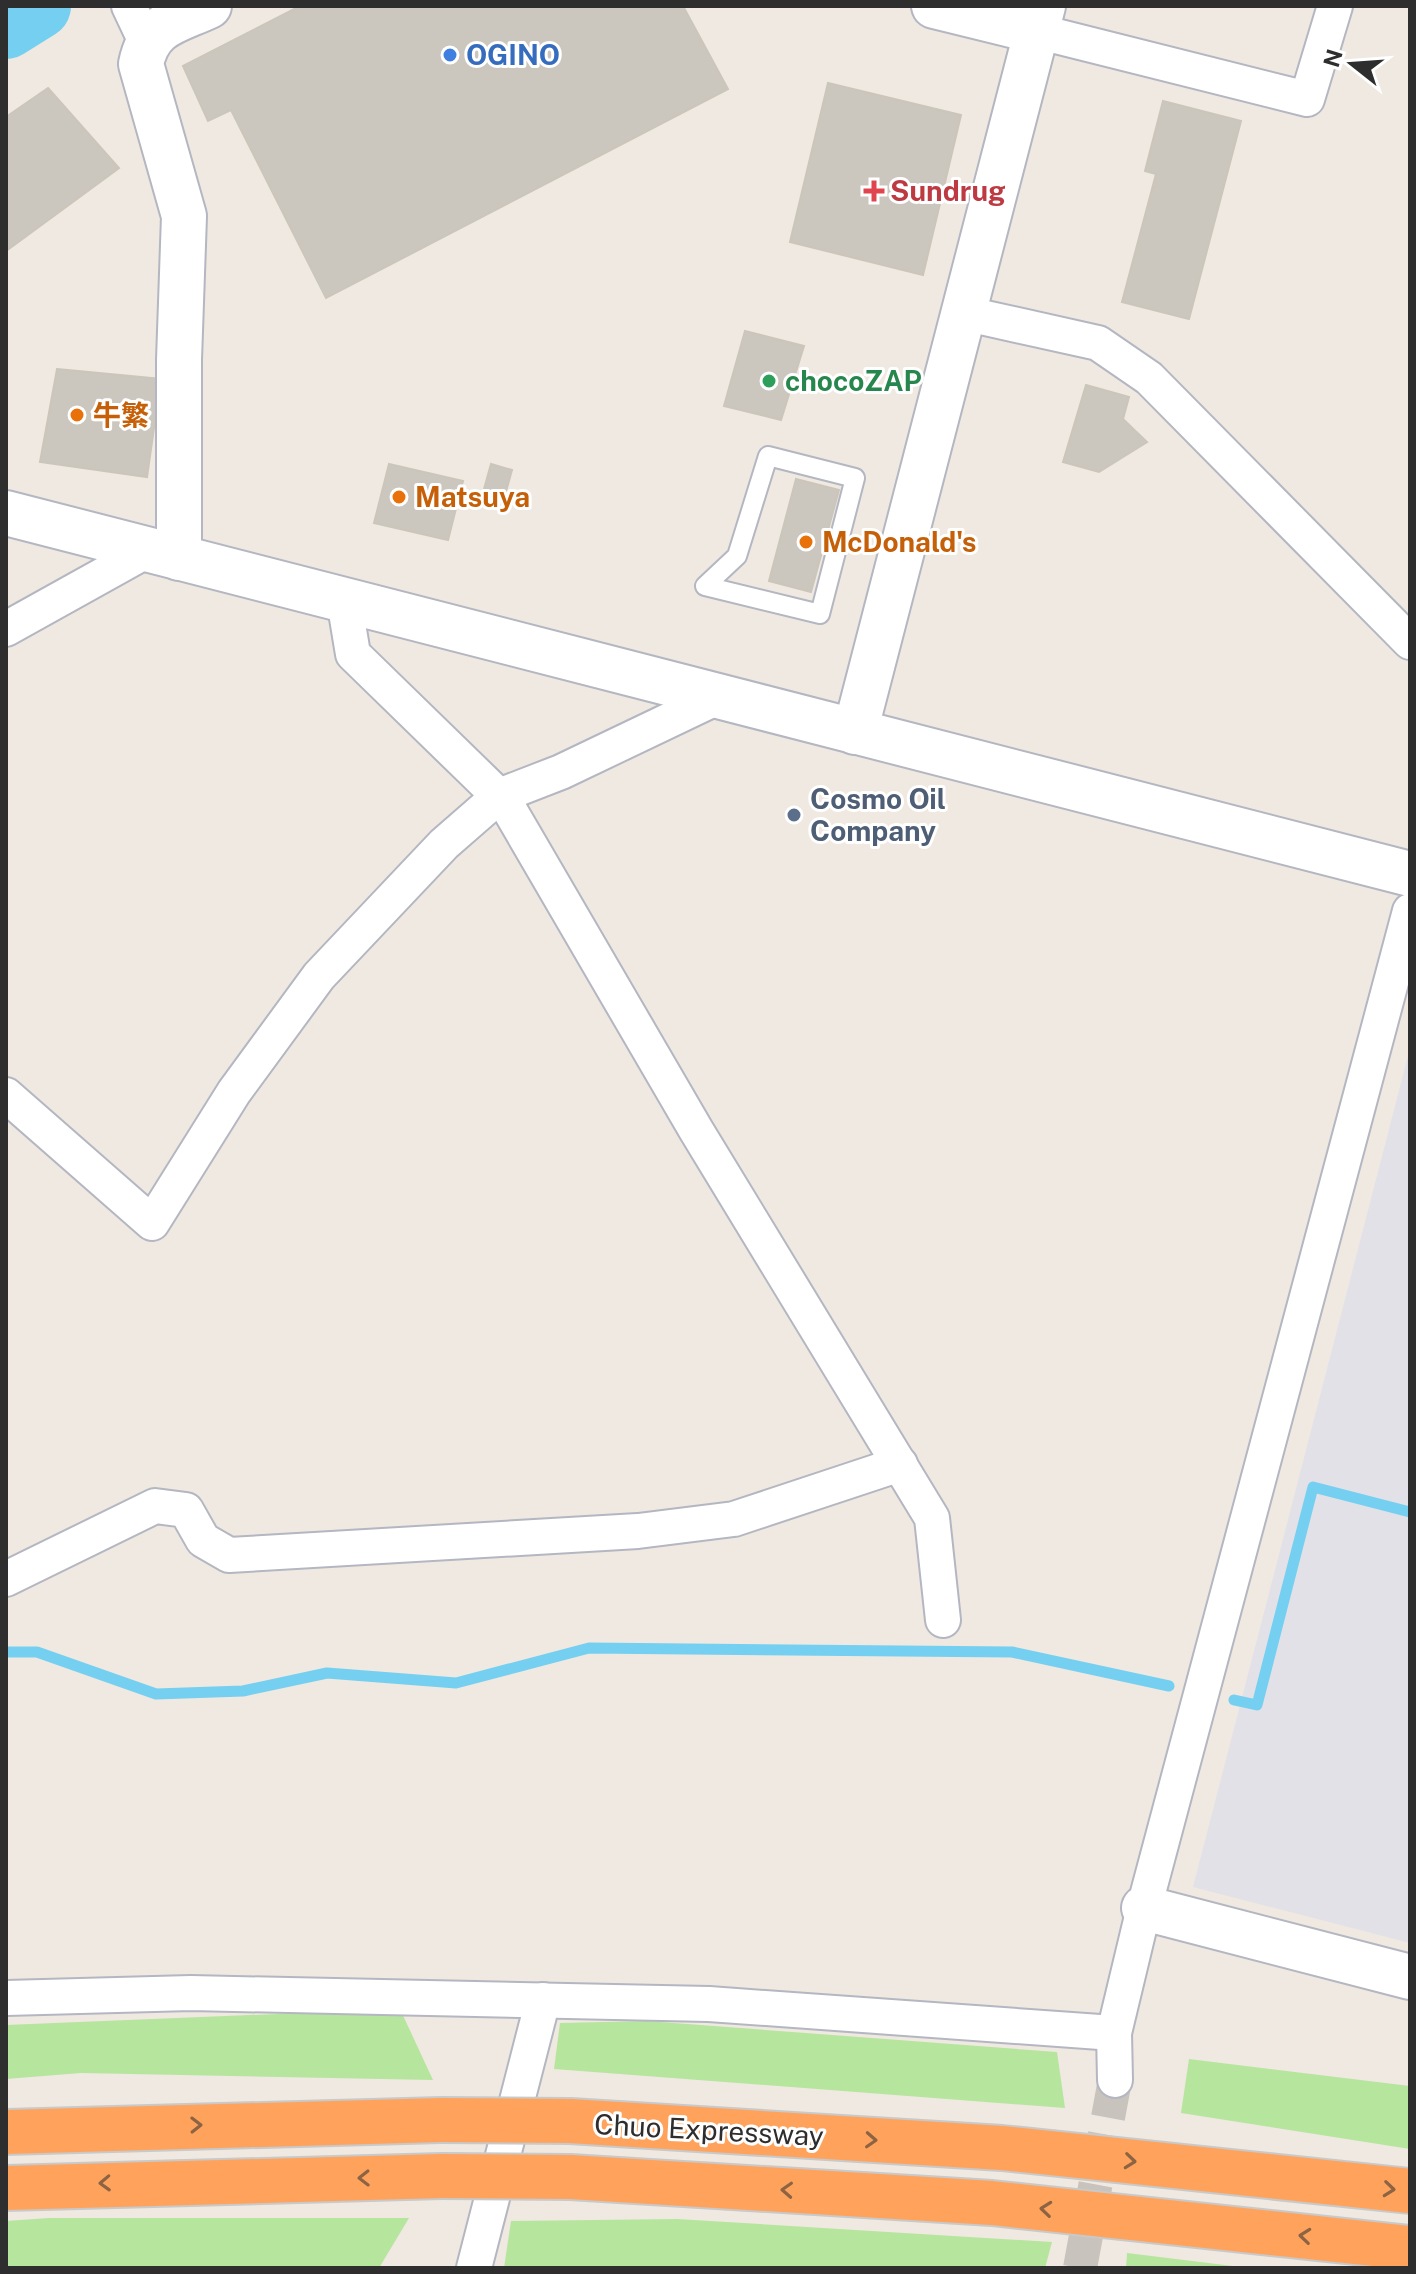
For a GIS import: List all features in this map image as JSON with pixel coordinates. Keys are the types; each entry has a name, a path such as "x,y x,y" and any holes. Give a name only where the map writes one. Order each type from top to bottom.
{"highway":[{"name":"Chuo Expressway","path":"6,2132 441,2120 570,2121 1002,2148 1410,2191"},
{"name":"Chuo Expressway","path":"6,2188 442,2176 570,2177 992,2203 1410,2248"}],"street":[{"path":"164,554 179,360 184,216 141,64 135,19 163,26 209,6"},
{"path":"934,6 1039,19 1307,99 1335,6"},
{"path":"855,732 1039,19"},
{"path":"963,313 1098,343 1149,378 1410,642"},
{"path":"6,513 1410,874"},
{"path":"6,629 164,554"},
{"path":"344,600 353,654 499,796 932,1518 943,1620"},
{"path":"6,1095 152,1223 234,1092 319,976 444,844 499,796 561,772 718,697"},
{"path":"1115,2080 1114,2033 1144,1908 1410,911"},
{"path":"6,1579 155,1506 186,1510 203,1540 229,1555 638,1531 734,1519 900,1464"},
{"path":"1144,1908 1410,1977"},
{"path":"6,1998 191,1993 709,2004 1114,2033"},
{"path":"474,2268 543,2000"}],"lane":[{"path":"768,456 855,478 820,614 705,586 737,556 768,456"}],"shaded area":[{"path":"1410,1048 1410,1943 1193,1887"}],"green space":[{"path":"400,2009 433,2080 81,2073 6,2079 6,2025"},
{"path":"647,2021 1057,2052 1065,2108 554,2069 560,2023"},
{"path":"1189,2059 1410,2086 1410,2149 1181,2113"},
{"path":"49,2218 409,2218 379,2268 6,2268 6,2221"},
{"path":"677,2219 1052,2242 1045,2268 504,2268 511,2221"},
{"path":"1127,2253 1249,2268 1126,2268"}],"building":[{"path":"300,6 683,6 728,89 326,298 231,110 208,121 183,66"},
{"path":"828,83 961,115 923,275 790,242"},
{"path":"48,88 119,168 6,251 6,117"},
{"path":"1163,101 1241,121 1189,319 1122,302 1156,174 1145,171"},
{"path":"745,331 804,346 781,420 724,406"},
{"path":"57,369 161,379 147,477 40,462"},
{"path":"1086,385 1129,397 1123,419 1147,442 1099,472 1063,462"},
{"path":"389,464 463,481 448,540 374,523"},
{"path":"491,464 512,470 505,495 484,489"},
{"path":"796,479 839,490 811,592 769,581"}],"waterway":[{"path":"6,26 38,6"},
{"path":"1234,1700 1257,1705 1313,1487 1410,1512"},
{"path":"6,1652 37,1652 156,1694 243,1691 327,1673 456,1683 589,1648 1012,1652 1169,1686"}],"tunnel":[{"path":"1080,2268 1115,2080"}],"place":[{"name":"OGINO","path":"450,55"},
{"name":"Sundrug","path":"874,191"},
{"name":"chocoZAP","path":"769,381"},
{"name":"牛繁","path":"77,415"},
{"name":"Matsuya","path":"399,497"},
{"name":"McDonald's","path":"806,542"},
{"name":"Cosmo Oil Company","path":"794,815"}]}
